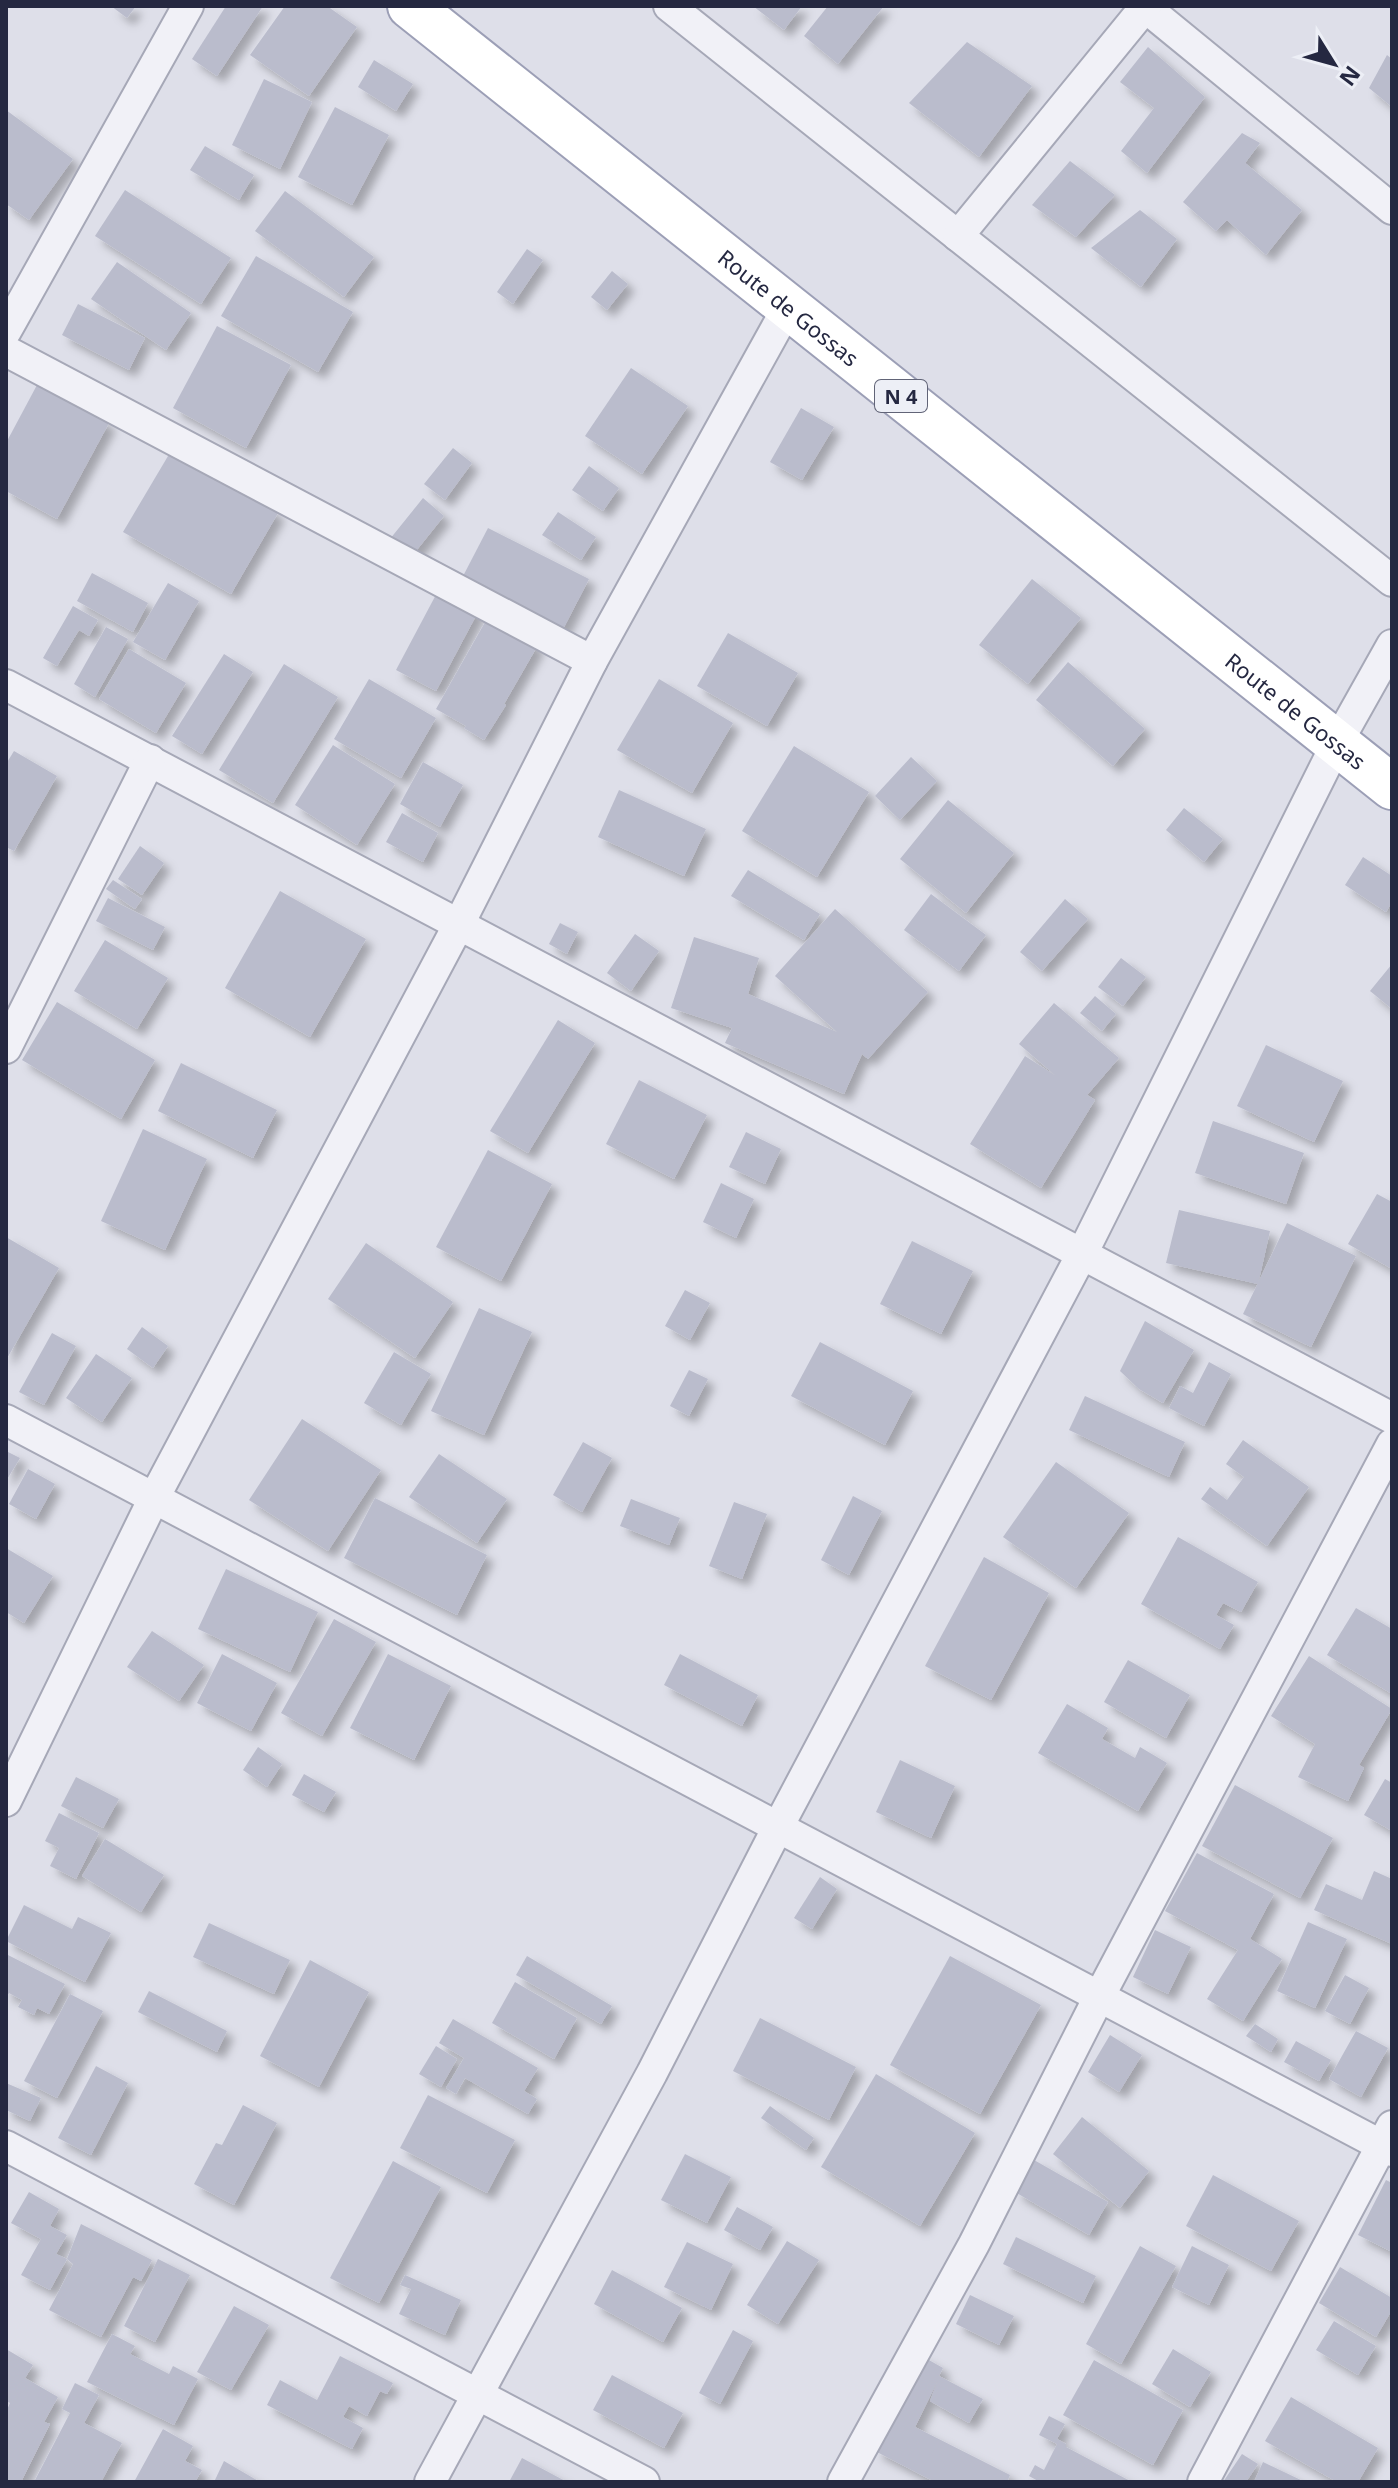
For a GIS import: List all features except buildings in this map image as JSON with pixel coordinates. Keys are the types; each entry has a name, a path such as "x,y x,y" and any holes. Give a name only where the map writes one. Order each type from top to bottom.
{"main road":[{"name":"Route de Gossas","path":"410,6 1392,787"}],"street":[{"path":"6,331 188,6"},
{"path":"958,236 1145,6 1392,209"},
{"path":"686,11 958,236 1392,581"},
{"path":"6,1801 154,1498 459,924 592,661 788,307"},
{"path":"6,351 592,661"},
{"path":"430,2482 652,2073 778,1827 1082,1254 1337,743 1392,645"},
{"path":"6,685 1392,1418"},
{"path":"6,1048 150,760"},
{"path":"6,1420 1099,1997 1389,2141 1203,2482"},
{"path":"843,2482 974,2244 1099,1997 1392,1444"},
{"path":"6,2146 644,2482"}]}
